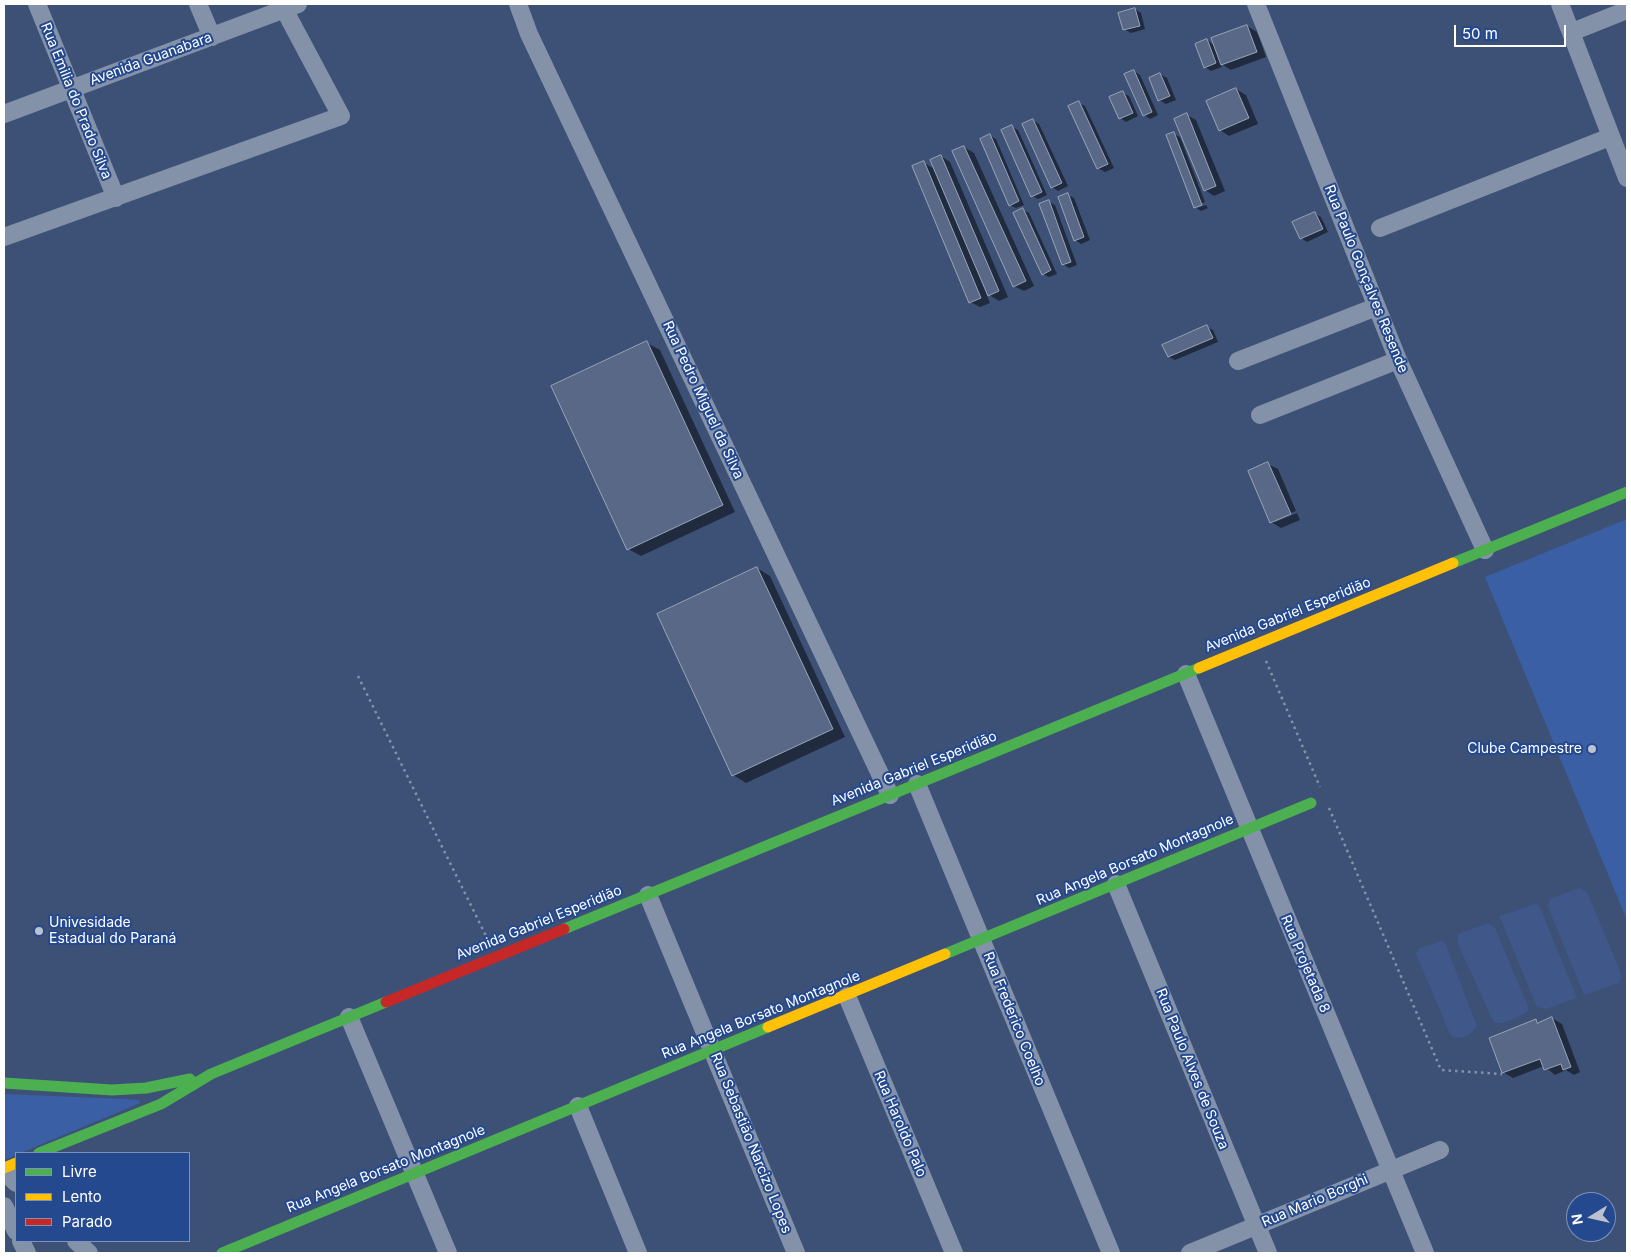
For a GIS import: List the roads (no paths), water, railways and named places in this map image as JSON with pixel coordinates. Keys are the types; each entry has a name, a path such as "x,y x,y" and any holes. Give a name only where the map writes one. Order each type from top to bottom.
{"main road":[{"name":"Avenida Gabriel Esperidião","path":"41,1152 161,1104 211,1074 1627,492"},
{"name":"Rua Angela Borsato Montagnole","path":"222,1253 1311,803"},
{"name":"Avenida Gabriel Esperidião","path":"4,1083 112,1090 146,1088 211,1074"},
{"path":"4,1170 15,1164"}],"street":[{"name":"Rua Emilia do Prado Silva","path":"37,4 116,198"},
{"path":"198,4 212,37"},
{"name":"Rua Pedro Miguel da Silva","path":"518,4 529,34 890,795"},
{"name":"Rua Paulo Gonçalves Resende","path":"1256,4 1398,360 1485,550"},
{"path":"1560,4 1627,178"},
{"name":"Avenida Guanabara","path":"4,114 291,6"},
{"path":"4,237 341,116 291,6"},
{"path":"1572,32 1627,10"},
{"path":"1380,228 1610,137"},
{"path":"1238,361 1376,307"},
{"path":"1260,415 1398,360"},
{"name":"Rua Projetada 8","path":"1186,674 1425,1253"},
{"name":"Rua Frederico Coelho","path":"918,784 1111,1253"},
{"name":"Rua Paulo Alves de Souza","path":"1116,884 1268,1253"},
{"name":"Rua Sebastião Narcizo Lopes","path":"648,895 796,1253"},
{"name":"Rua Haroldo Palo","path":"847,996 954,1253"},
{"path":"349,1017 448,1253"},
{"path":"578,1106 638,1253"},
{"name":"Rua Mario Borghi","path":"1190,1253 1440,1150"},
{"path":"4,1170 15,1182"},
{"path":"4,1206 15,1230"},
{"path":"77,1242 89,1253"}],"place":[{"name":"Clube Campestre","path":"1592,749"},
{"name":"Univesidade Estadual do Paraná","path":"39,931"}]}
